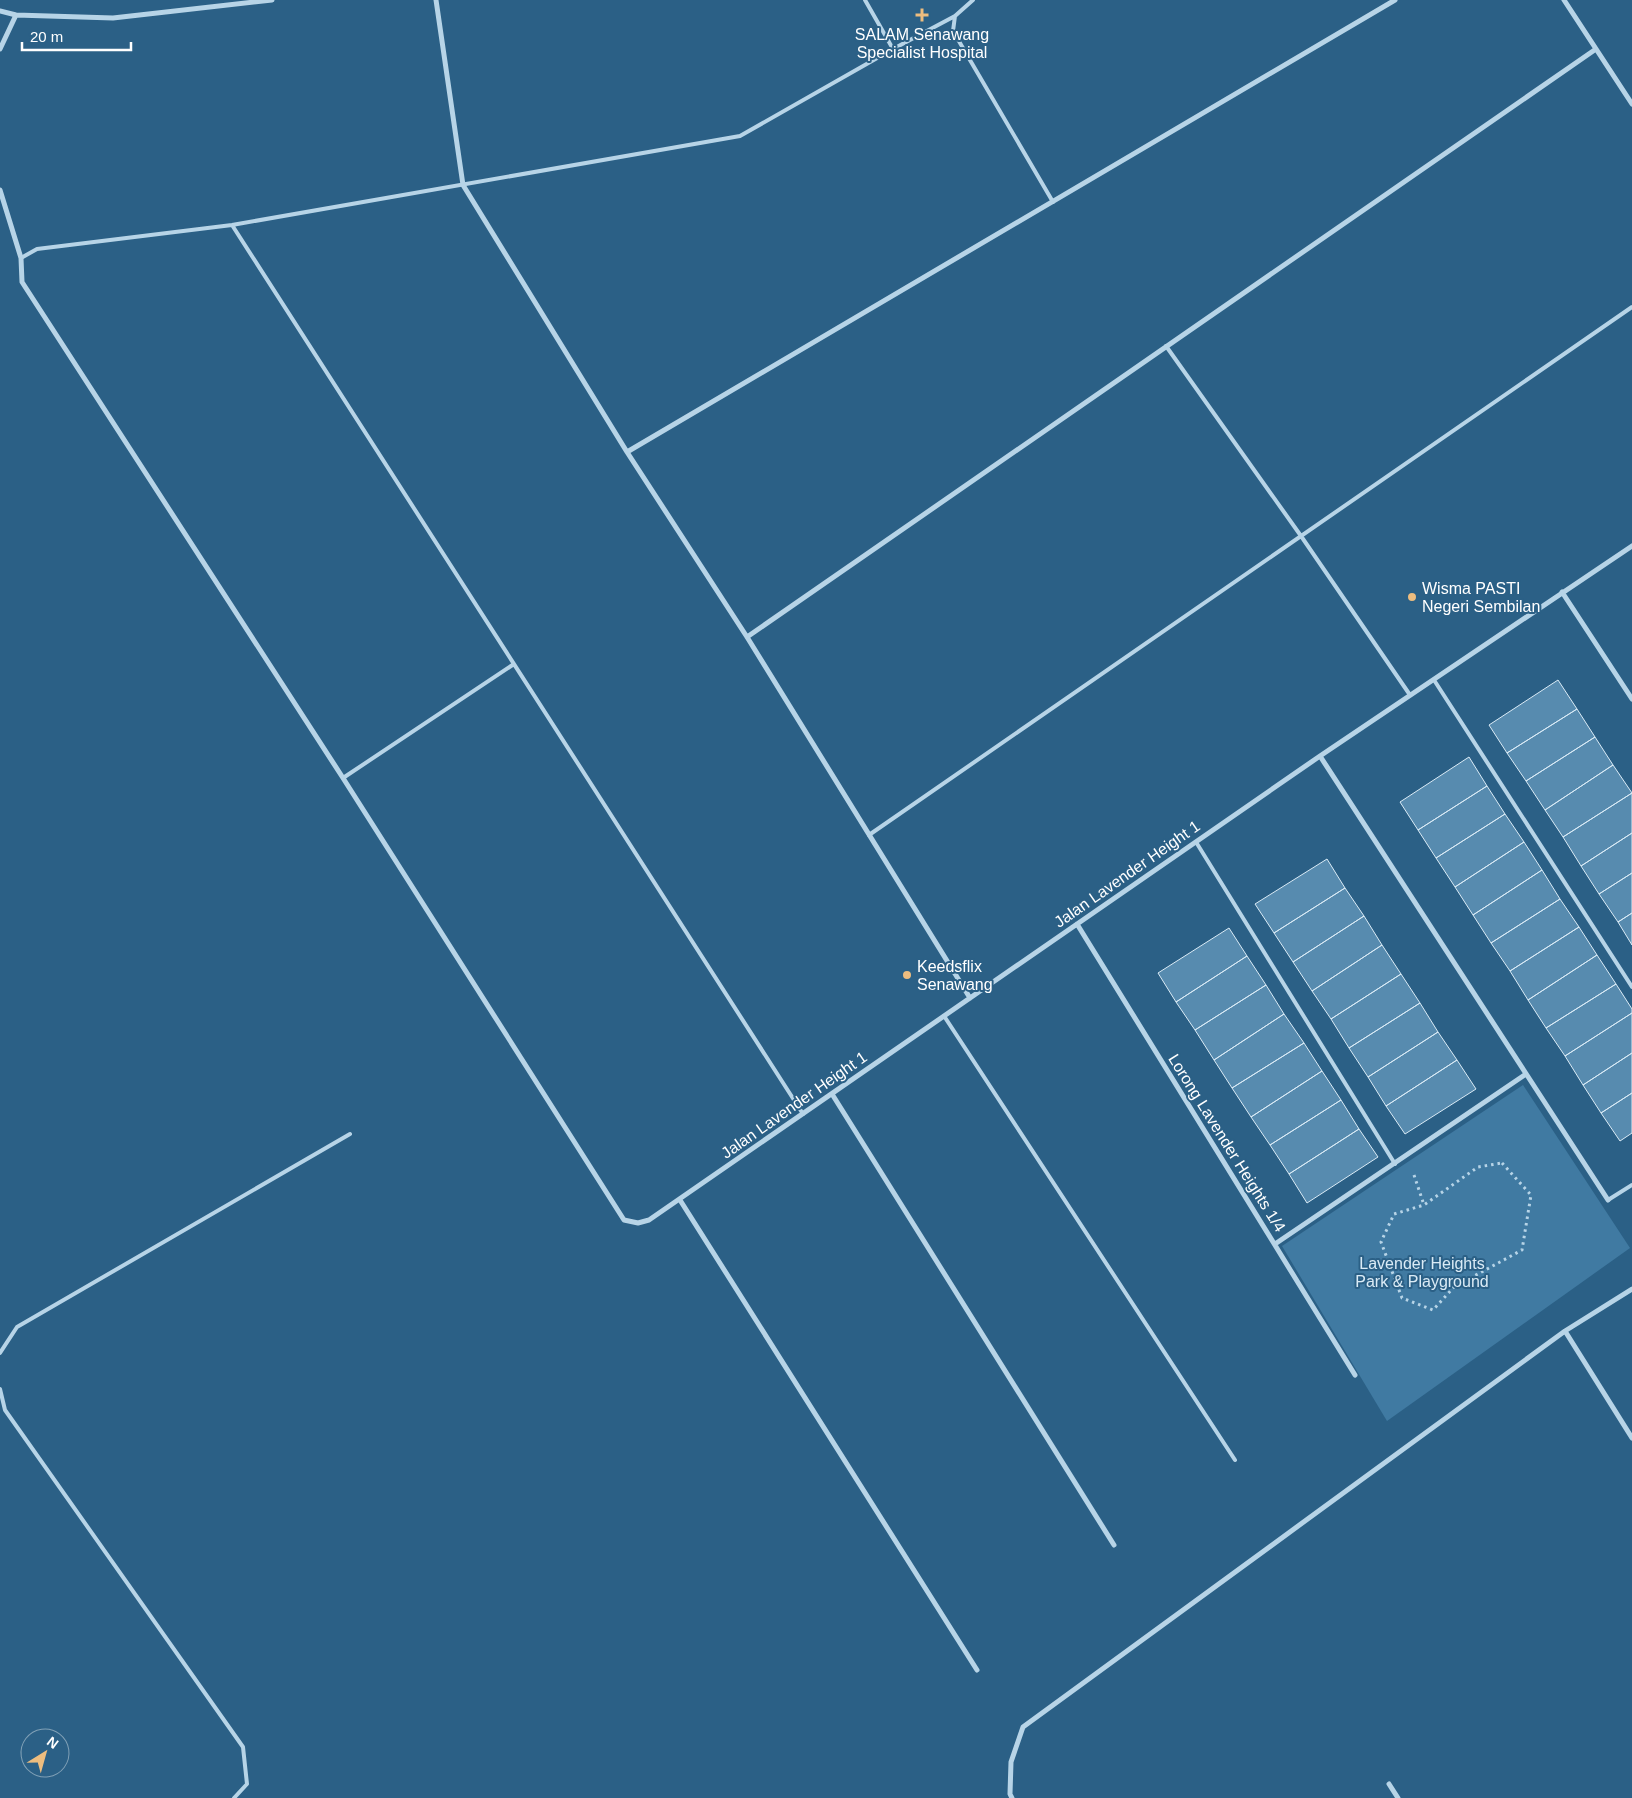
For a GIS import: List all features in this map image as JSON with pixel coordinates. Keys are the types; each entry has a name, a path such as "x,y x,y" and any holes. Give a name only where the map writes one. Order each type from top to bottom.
{"street":[{"path":"0,11 16,15 113,18 272,0"},
{"path":"436,0 463,185 627,452 747,636 970,998"},
{"path":"627,452 1395,0"},
{"path":"1564,0 1632,104"},
{"path":"0,49 16,15"},
{"path":"747,636 1596,49"},
{"path":"0,190 21,258 22,282 343,778"},
{"name":"Jalan Lavender Height 1","path":"343,778 624,1220 638,1223 649,1220 680,1200 1320,756 1632,546"},
{"path":"1562,592 1632,699"},
{"path":"1320,756 1608,1200"},
{"name":"Lorong Lavender Heights 1/4","path":"1077,924 1356,1375"},
{"path":"1275,1244 1526,1074"},
{"path":"832,1094 1114,1545"},
{"path":"680,1200 978,1670"},
{"path":"1012,1798 1010,1794 1011,1762 1023,1727 1565,1332 1632,1289"},
{"path":"1565,1332 1632,1438"},
{"path":"1389,1784 1398,1798"}],"lane":[{"path":"865,0 893,49"},
{"path":"21,258 37,249 232,225 740,136 955,16 973,0"},
{"path":"955,16 953,31 1053,202"},
{"path":"232,225 803,1114"},
{"path":"869,835 1632,307"},
{"path":"1166,346 1301,536 1410,695"},
{"path":"343,778 514,664"},
{"path":"1434,680 1632,987"},
{"path":"1196,842 1395,1164"},
{"path":"944,1016 1235,1460"},
{"path":"0,1353 17,1327 350,1134"},
{"path":"1608,1200 1632,1185"},
{"path":"0,1389 5,1410 243,1747 247,1784 234,1798"}],"path":[{"path":"1502,1164 1531,1196 1522,1250 1454,1288 1433,1310 1402,1298 1381,1242 1394,1214 1424,1205 1478,1167 1502,1164"},
{"path":"1411,1167 1424,1205"}],"green space":[{"name":"Lavender Heights Park & Playground","path":"1523,1085 1630,1248 1387,1421 1282,1246"}],"building":[{"path":"1558,680 1577,709 1507,753 1489,725"},
{"path":"1577,709 1595,737 1526,781 1507,753"},
{"path":"1595,737 1613,765 1545,810 1526,781"},
{"path":"1469,757 1487,786 1418,830 1400,802"},
{"path":"1613,765 1632,793 1563,837 1545,810"},
{"path":"1487,786 1505,814 1436,858 1418,830"},
{"path":"1632,793 1632,833 1581,866 1563,837"},
{"path":"1505,814 1524,842 1455,887 1436,858"},
{"path":"1632,833 1632,873 1599,894 1581,866"},
{"path":"1524,842 1542,870 1473,915 1455,887"},
{"path":"1327,859 1345,888 1274,933 1255,904"},
{"path":"1542,870 1560,899 1491,943 1473,915"},
{"path":"1632,873 1632,913 1618,922 1599,894"},
{"path":"1345,888 1364,916 1293,962 1274,933"},
{"path":"1560,899 1579,927 1510,971 1491,943"},
{"path":"1632,913 1632,945 1618,922"},
{"path":"1364,916 1382,945 1312,991 1293,962"},
{"path":"1579,927 1597,955 1528,1000 1510,971"},
{"path":"1229,928 1247,956 1176,1002 1158,973"},
{"path":"1382,945 1401,974 1331,1019 1312,991"},
{"path":"1597,955 1616,984 1546,1028 1528,1000"},
{"path":"1247,956 1266,985 1195,1030 1176,1002"},
{"path":"1401,974 1420,1003 1349,1048 1331,1019"},
{"path":"1616,984 1632,1009 1632,1013 1565,1056 1546,1028"},
{"path":"1266,985 1284,1014 1214,1060 1195,1030"},
{"path":"1420,1003 1438,1032 1368,1077 1349,1048"},
{"path":"1632,1013 1632,1053 1583,1085 1565,1056"},
{"path":"1284,1014 1304,1043 1232,1088 1214,1060"},
{"path":"1438,1032 1457,1060 1386,1106 1368,1077"},
{"path":"1304,1043 1322,1071 1251,1117 1232,1088"},
{"path":"1632,1053 1632,1093 1601,1113 1583,1085"},
{"path":"1457,1060 1476,1089 1405,1134 1386,1106"},
{"path":"1322,1071 1341,1100 1270,1145 1251,1117"},
{"path":"1632,1093 1632,1133 1620,1141 1601,1113"},
{"path":"1341,1100 1359,1129 1289,1174 1270,1145"},
{"path":"1359,1129 1378,1157 1307,1203 1289,1174"}],"place":[{"name":"SALAM Senawang Specialist Hospital","path":"922,15"},
{"name":"Wisma PASTI Negeri Sembilan","path":"1412,597"},
{"name":"Keedsflix Senawang","path":"907,975"}]}
